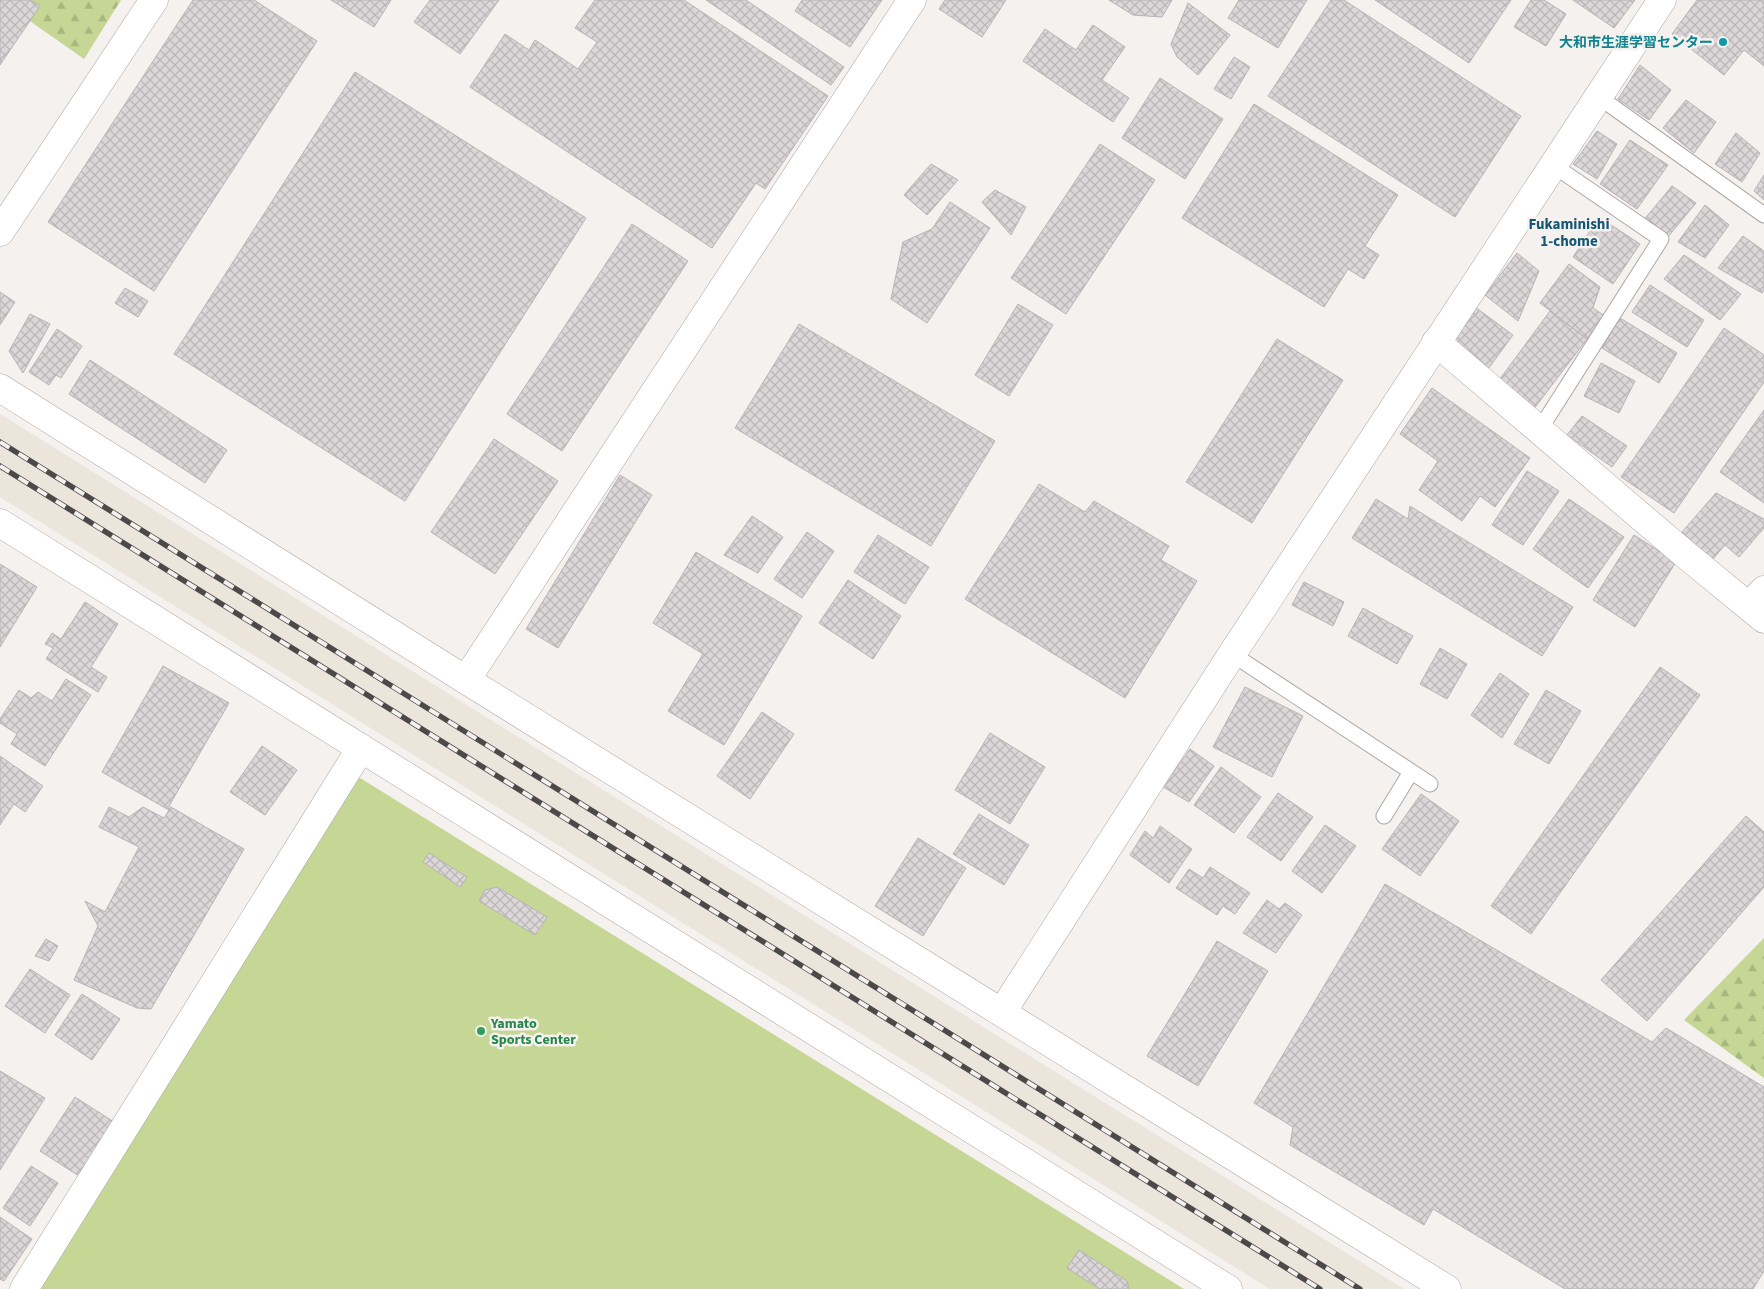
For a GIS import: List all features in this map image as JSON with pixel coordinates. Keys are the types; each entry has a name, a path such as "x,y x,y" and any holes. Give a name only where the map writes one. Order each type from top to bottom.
{"street":[{"path":"0,232 154,0"},
{"path":"466,680 912,0"},
{"path":"1002,1012 1232,654 1662,0"},
{"path":"1436,342 1686,555 1759,605"},
{"path":"0,388 466,680 1447,1289"},
{"path":"0,523 1228,1289"},
{"path":"24,1289 361,748"}],"lane":[{"path":"1599,97 1764,215"},
{"path":"1540,429 1661,239 1553,165"},
{"path":"1232,654 1430,784"},
{"path":"1384,816 1411,772"}],"shaded area":[{"path":"0,414 1404,1289 1270,1289 0,497"}],"green space":[{"path":"0,0 121,0 84,59"},
{"name":"Yamato Sports Center","path":"352,773 1184,1289 37,1289"},
{"path":"1764,938 1764,1078 1684,1020"}],"building":[{"path":"0,0 30,0 40,6 0,65"},
{"path":"193,0 254,0 317,41 154,291 48,222"},
{"path":"331,0 391,0 374,27"},
{"path":"430,0 499,0 460,54 414,22"},
{"path":"595,0 684,0 828,96 765,189 756,183 712,248 470,87 505,34 529,50 535,40 578,69 597,42 575,28"},
{"path":"706,0 746,0 844,67 831,85"},
{"path":"802,0 882,0 850,47 795,11"},
{"path":"945,0 1006,0 982,37 939,9"},
{"path":"1109,0 1172,0 1162,17 1133,15"},
{"path":"1239,0 1307,0 1278,48 1228,18"},
{"path":"1331,0 1344,0 1521,116 1455,217 1268,96"},
{"path":"1375,0 1511,0 1469,63"},
{"path":"1531,0 1544,0 1566,14 1546,46 1514,27"},
{"path":"1573,0 1635,0 1614,28"},
{"name":"大和市生涯学習センター","path":"1697,0 1764,0 1764,66 1744,50 1724,75 1672,34"},
{"path":"1188,3 1230,35 1198,75 1177,57 1171,44"},
{"path":"1093,25 1125,47 1102,80 1129,98 1113,122 1023,61 1045,29 1076,50"},
{"path":"1234,57 1250,67 1231,99 1214,89"},
{"path":"1640,65 1671,90 1649,120 1618,99"},
{"path":"355,72 586,218 405,501 174,354"},
{"path":"1160,78 1223,119 1185,179 1122,138"},
{"path":"1686,100 1716,122 1694,153 1663,128"},
{"path":"1254,104 1398,195 1365,246 1379,255 1364,279 1348,269 1324,307 1182,218"},
{"path":"1597,131 1617,144 1597,179 1573,164"},
{"path":"1736,133 1760,153 1742,182 1715,164"},
{"path":"1630,140 1668,165 1637,209 1600,184"},
{"path":"1100,144 1155,180 1066,314 1011,278"},
{"path":"931,164 958,180 927,215 904,195"},
{"path":"1764,175 1764,200 1754,191"},
{"path":"1672,186 1696,203 1667,238 1643,221"},
{"path":"995,190 1026,207 1011,235 982,202"},
{"path":"950,202 990,228 927,323 891,299 903,242 932,229"},
{"path":"1705,205 1729,225 1705,258 1678,242"},
{"path":"1599,217 1640,244 1613,284 1573,257"},
{"path":"632,224 688,261 562,451 507,414"},
{"path":"1743,236 1764,251 1764,290 1762,293 1718,268"},
{"path":"1517,253 1539,271 1518,321 1485,295"},
{"path":"1684,255 1741,294 1720,320 1664,279"},
{"path":"1569,264 1600,287 1593,308 1605,316 1587,339 1540,303"},
{"path":"1650,285 1704,320 1687,347 1632,312"},
{"path":"125,288 148,301 138,317 115,303"},
{"path":"0,292 15,302 0,325"},
{"path":"1018,304 1053,325 1009,396 975,375"},
{"path":"1475,307 1513,335 1488,369 1449,341"},
{"path":"1550,311 1587,339 1533,410 1497,383"},
{"path":"30,314 50,324 23,373 9,351"},
{"path":"1620,318 1677,353 1659,383 1602,348"},
{"path":"799,324 995,441 931,546 735,428"},
{"path":"1724,328 1764,355 1764,382 1674,513 1621,477"},
{"path":"57,329 82,346 61,378 56,375 49,385 29,372"},
{"path":"1277,339 1343,380 1252,523 1186,482"},
{"path":"90,360 227,450 205,483 69,394"},
{"path":"1601,363 1635,381 1619,413 1584,396"},
{"path":"1432,388 1530,458 1495,507 1480,496 1462,521 1419,490 1438,461 1400,434"},
{"path":"1764,410 1764,503 1720,472"},
{"path":"1582,416 1627,446 1612,467 1567,435"},
{"path":"494,439 558,481 495,574 431,532"},
{"path":"1527,471 1559,491 1523,545 1492,525"},
{"path":"620,475 652,495 558,648 526,629"},
{"path":"1039,484 1085,512 1094,501 1169,546 1161,560 1197,581 1125,698 965,599"},
{"path":"1716,493 1764,519 1764,528 1739,557 1725,545 1712,560 1682,532"},
{"path":"1376,499 1408,519 1410,506 1573,607 1542,656 1352,538"},
{"path":"1569,499 1624,537 1588,588 1533,549"},
{"path":"752,516 783,537 758,573 724,555"},
{"path":"807,532 834,551 802,598 774,579"},
{"path":"878,535 929,567 905,604 854,572"},
{"path":"1634,535 1676,562 1635,627 1593,600"},
{"path":"696,552 802,616 724,745 668,711 703,654 653,623"},
{"path":"0,564 37,587 0,647"},
{"path":"848,580 901,616 873,659 819,623"},
{"path":"1304,582 1344,602 1333,626 1292,605"},
{"path":"85,602 118,624 91,667 107,677 98,692 46,659 53,648 45,644 52,633 61,639"},
{"path":"1363,608 1413,636 1397,664 1348,636"},
{"path":"1440,648 1467,664 1447,699 1420,684"},
{"path":"163,666 229,703 169,806 244,849 151,1009 137,1008 74,980 98,926 85,901 105,912 139,847 99,827 109,807 129,817 143,807 164,818 169,810 102,772"},
{"path":"1660,667 1700,695 1531,934 1491,906"},
{"path":"1500,673 1529,694 1502,738 1471,715"},
{"path":"66,679 91,695 45,766 11,744 17,734 0,723 0,719 19,690 31,698 38,692 52,701"},
{"path":"1245,687 1303,716 1272,777 1213,747"},
{"path":"1546,690 1581,711 1549,764 1514,744"},
{"path":"762,712 794,734 750,799 717,776"},
{"path":"990,733 1045,767 1010,824 955,790"},
{"path":"262,746 297,770 265,815 230,792"},
{"path":"1190,749 1214,766 1189,802 1163,787"},
{"path":"0,756 43,786 25,812 14,804 0,825"},
{"path":"1221,767 1261,797 1234,833 1194,805"},
{"path":"1278,793 1313,817 1281,861 1247,837"},
{"path":"1421,794 1459,821 1420,876 1382,849"},
{"path":"979,814 1029,845 1004,885 953,854"},
{"path":"1746,816 1764,832 1764,887 1647,1021 1601,980"},
{"path":"1325,825 1356,846 1322,893 1292,871"},
{"path":"1160,826 1192,849 1169,883 1130,855 1145,831 1153,838"},
{"path":"918,838 966,868 923,936 875,906"},
{"path":"429,853 467,877 460,887 423,862"},
{"path":"1210,867 1250,893 1235,914 1223,906 1217,915 1176,888 1189,869 1203,878"},
{"path":"1385,884 1652,1042 1666,1028 1764,1087 1764,1271 1753,1289 1565,1289 1433,1209 1424,1225 1290,1145 1293,1127 1254,1103"},
{"path":"497,887 547,917 535,935 479,901 485,890"},
{"path":"1267,900 1279,909 1285,903 1302,915 1276,953 1243,933"},
{"path":"46,939 58,946 49,961 35,956"},
{"path":"1217,941 1268,971 1198,1086 1147,1056"},
{"path":"30,969 70,995 45,1033 5,1006"},
{"path":"82,994 120,1019 92,1060 55,1035"},
{"path":"0,1071 45,1098 0,1170"},
{"path":"75,1097 114,1122 79,1176 40,1151"},
{"path":"31,1166 58,1183 30,1226 3,1208"},
{"path":"0,1217 32,1239 4,1281 0,1279"},
{"path":"1079,1250 1127,1281 1129,1289 1100,1289 1067,1268"}],"railway":[{"path":"0,442 1360,1289"},
{"path":"0,466 1320,1289"}],"place":[{"name":"大和市生涯学習センター","path":"1723,42"},
{"name":"Yamato Sports Center","path":"481,1031"}],"district":[{"name":"Fukaminishi 1-chome","path":"1569,232"}]}
